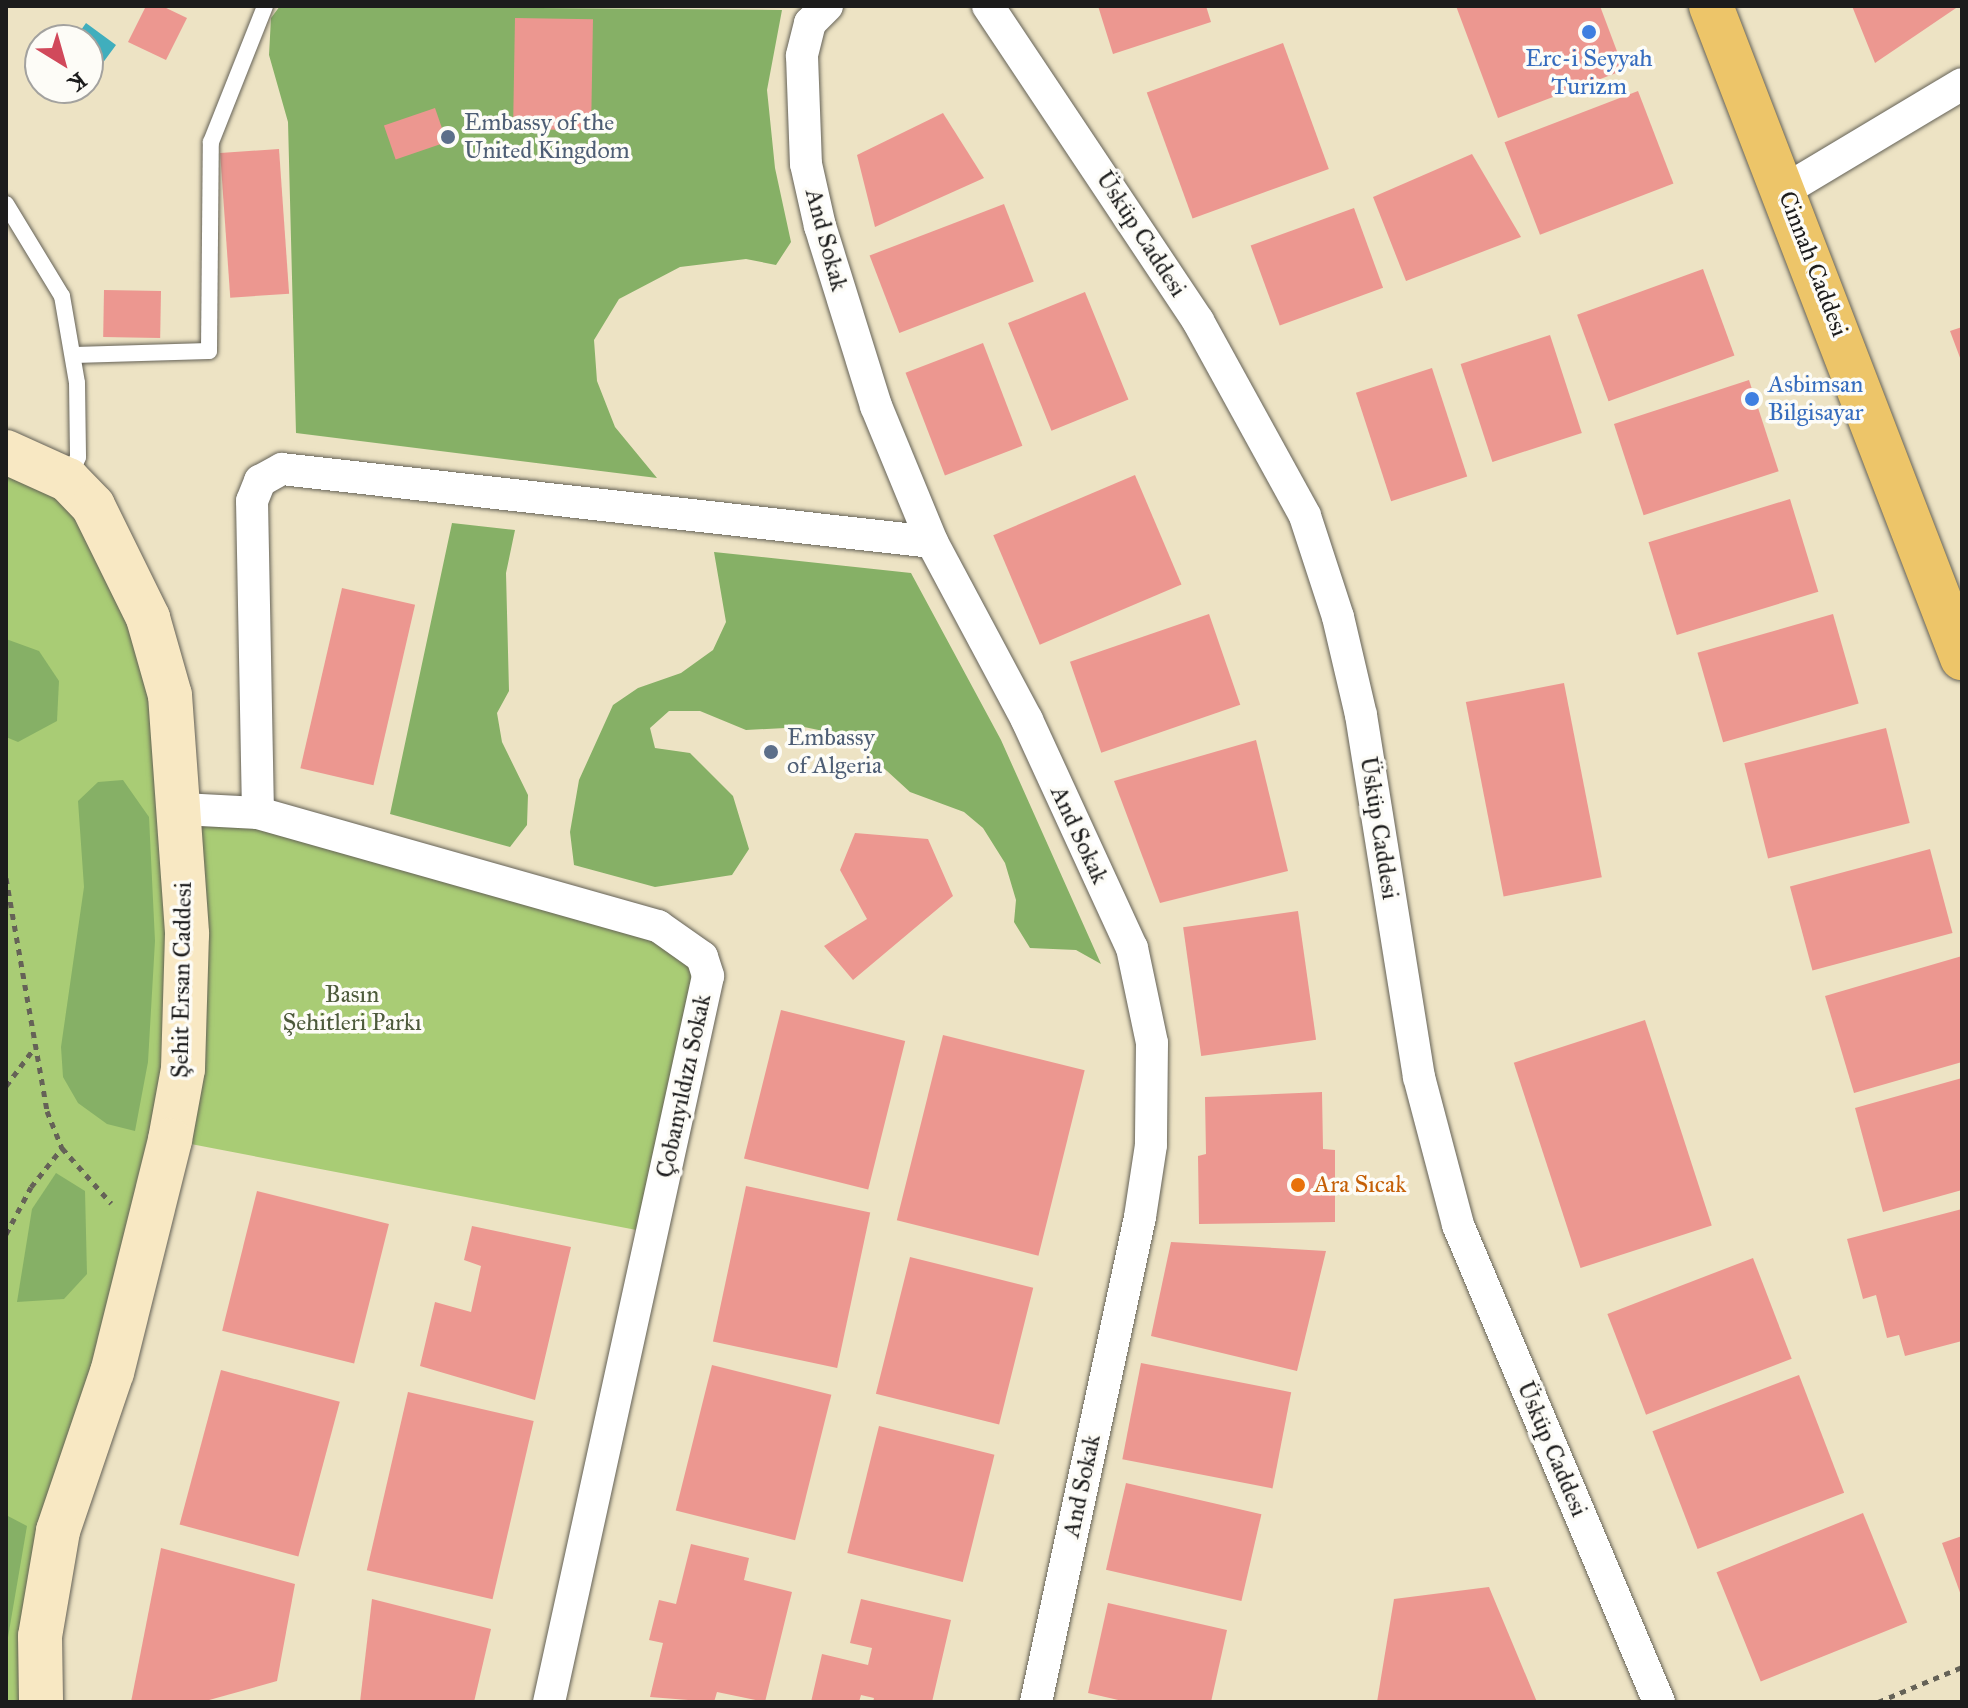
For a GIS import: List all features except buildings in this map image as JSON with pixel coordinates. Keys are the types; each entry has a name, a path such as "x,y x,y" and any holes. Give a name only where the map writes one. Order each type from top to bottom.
{"main road":[{"name":"Cinnah Caddesi","path":"1711,6 1785,190 1962,658"},
{"name":"Şehit Ersan Caddesi","path":"6,452 68,480 93,506 148,618 170,695 182,809 187,934 183,1069 147,1241 112,1372 58,1531 40,1636 41,1702"}],"street":[{"name":"And Sokak","path":"827,6 810,23 802,56 806,164 820,226 876,406 932,542 1027,720 1132,948 1152,1043 1151,1145 1140,1217 1036,1702"},
{"name":"Üsküp Caddesi","path":"988,6 1198,321 1305,516 1338,617 1361,715 1419,1077 1458,1225 1659,1702"},
{"path":"1785,190 1962,84"},
{"path":"258,813 252,501 260,481 282,469 932,542"},
{"name":"Çobanyıldızı Sokak","path":"182,809 258,813 658,926 702,957 708,976 549,1702"}],"lane":[{"path":"74,355 209,351 211,142 265,6"},
{"path":"6,204 62,296 74,355 78,457 68,480"}],"path":[{"path":"6,878 33,1050 47,1111 62,1148 147,1241"},
{"path":"6,1086 33,1050"},
{"path":"6,1234 31,1187 62,1148"},
{"path":"1878,1702 1962,1667"}],"green space":[{"path":"280,6 782,10 767,90 775,168 791,242 776,265 746,259 680,267 619,299 594,340 597,381 615,427 657,478 296,433 288,122 269,55 271,18"},
{"name":"Basın Şehitleri Parkı","path":"6,452 93,506 182,809 258,813 702,957 652,1233 170,1140 112,1372 41,1702 6,1702"},
{"path":"452,523 515,530 506,573 509,691 497,713 502,742 528,795 527,825 510,847 390,814"},
{"path":"714,552 911,573 1001,740 1101,964 1076,950 1030,948 1014,922 1016,900 1005,863 983,828 964,812 910,792 864,750 838,734 804,727 746,730 700,711 669,711 650,728 655,748 690,753 733,796 749,849 732,875 655,887 574,865 570,832 579,780 613,705 638,688 681,673 713,650 726,622"},
{"path":"6,639 39,651 59,681 57,721 18,742 6,737"},
{"path":"123,780 149,817 155,941 148,1062 135,1131 107,1124 78,1103 63,1077 61,1047 84,887 78,801 98,782"},
{"path":"56,1173 85,1191 87,1274 64,1299 17,1302 32,1209"},
{"path":"6,1515 27,1526 6,1649"}],"water":[{"path":"104,36 116,45 104,61"}],"place":[{"name":"Erc-i Seyyah Turizm","path":"1589,32"},
{"name":"Embassy of the United Kingdom","path":"448,137"},
{"name":"Asbimsan Bilgisayar","path":"1752,399"},
{"name":"Embassy of Algeria","path":"771,752"},
{"name":"Ara Sıcak","path":"1298,1185"}]}
